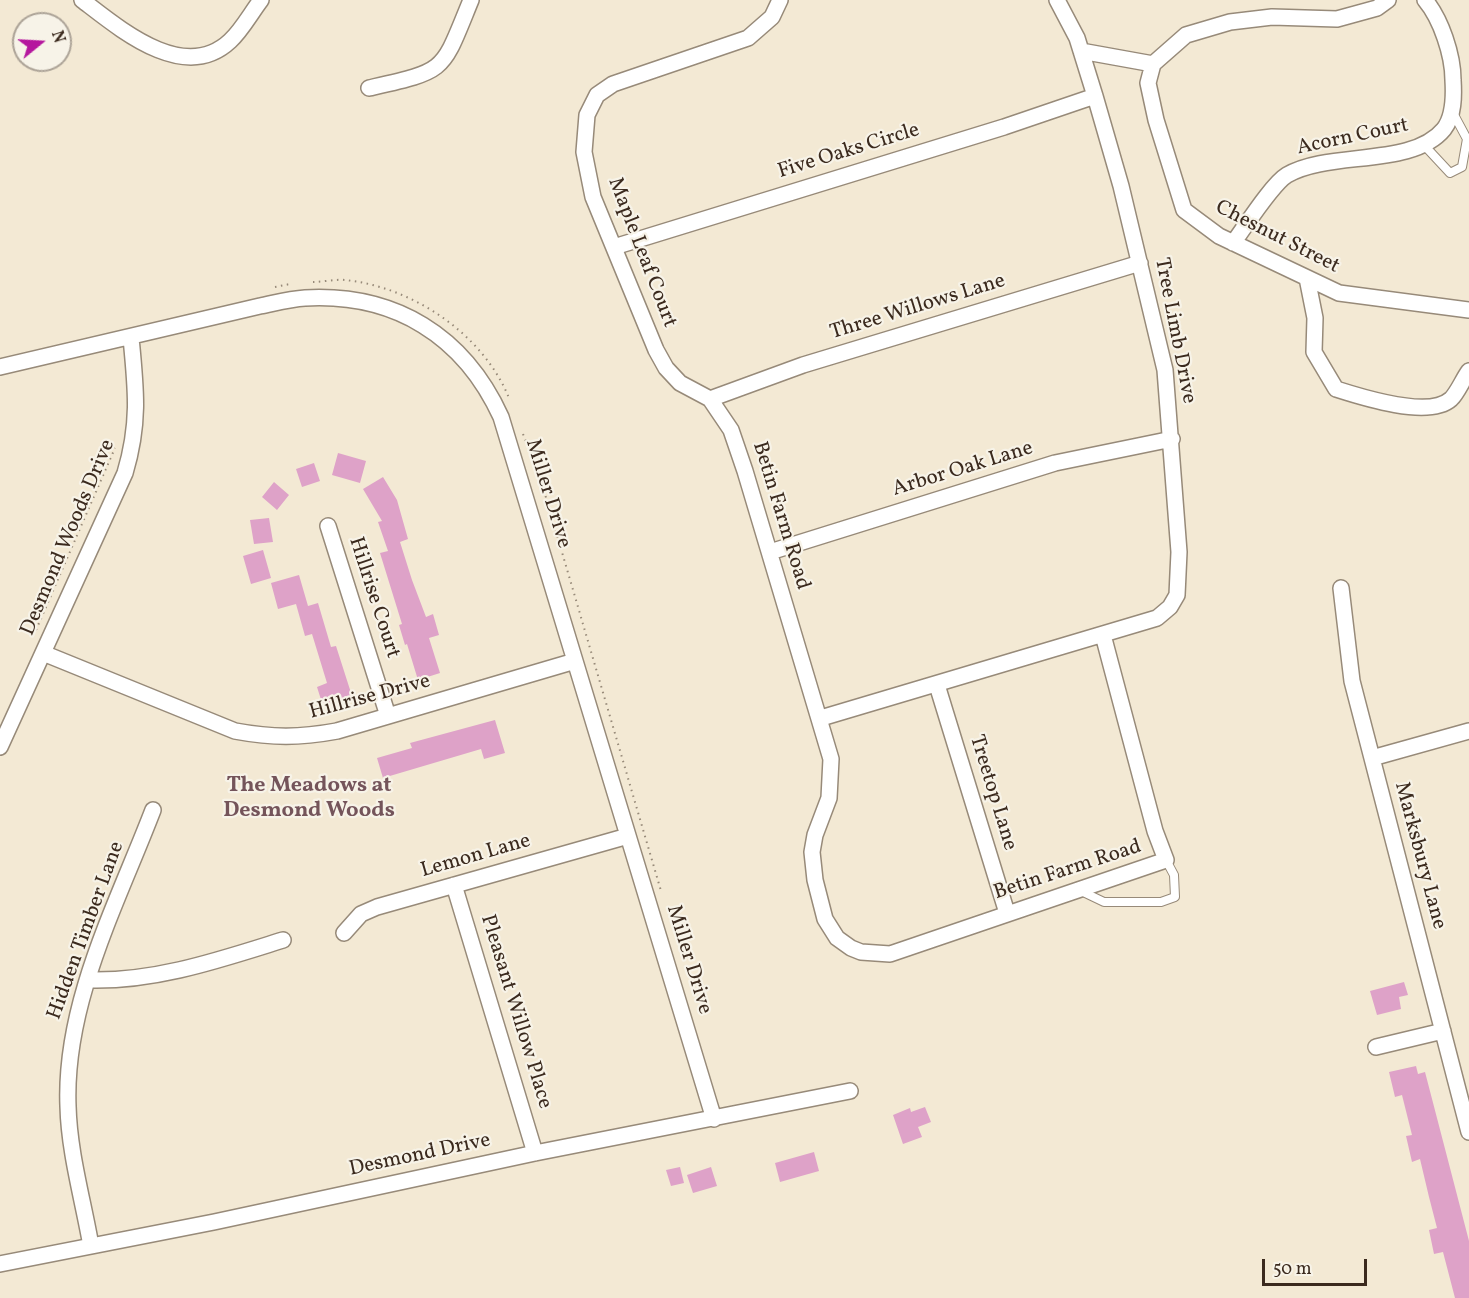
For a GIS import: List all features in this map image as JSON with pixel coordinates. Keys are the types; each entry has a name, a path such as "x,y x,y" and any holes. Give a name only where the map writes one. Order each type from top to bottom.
{"street":[{"path":"82,0 153,48 177,56 193,56 217,50 230,41 261,0"},
{"path":"369,88 423,76 437,69 449,52 471,0"},
{"name":"Maple Leaf Court","path":"710,399 680,384 666,368 593,197 584,152 587,115 597,95 613,84 748,38 772,17 780,0"},
{"name":"Tree Limb Drive","path":"1057,0 1081,51 1140,263 1165,370 1172,439 1179,552 1177,595 1170,607 1157,618 1103,634"},
{"path":"1081,51 1153,64 1186,35 1230,22 1272,17 1337,19 1377,8 1388,0"},
{"path":"1425,0 1436,13 1453,70 1452,110"},
{"name":"Chesnut Street","path":"1153,64 1148,83 1156,120 1184,210 1220,236 1338,293 1469,310"},
{"name":"Five Oaks Circle","path":"614,247 1004,127 1095,96"},
{"name":"Acorn Court","path":"1233,243 1286,175 1312,164 1401,151 1423,144 1444,129 1452,110"},
{"name":"Three Willows Lane","path":"710,399 803,365 1140,263"},
{"path":"1307,278 1315,318 1314,352 1336,389 1377,401 1428,407 1450,400 1469,371"},
{"name":"Miller Drive","path":"0,367 303,298 338,298 383,306 412,318 445,340 473,367 501,417 714,1119"},
{"name":"Desmond Woods Drive","path":"0,747 125,473 132,451 137,411 131,338"},
{"name":"Betin Farm Road","path":"710,399 731,430 821,718 831,759 832,781 829,798 815,835 812,863 825,919 837,938 861,952 890,954 1007,913 1081,891 1166,860 1155,831 1103,634"},
{"name":"Arbor Oak Lane","path":"770,552 1054,464 1172,439"},
{"name":"Hillrise Court","path":"328,526 388,716"},
{"name":"Marksbury Lane","path":"1341,588 1352,681 1469,1132"},
{"path":"821,718 1103,634"},
{"name":"Hillrise Drive","path":"43,653 245,733 299,738 337,731 575,661"},
{"name":"Treetop Lane","path":"937,685 1007,913"},
{"path":"1372,758 1469,731"},
{"name":"Hidden Timber Lane","path":"91,1246 68,1106 72,1034 88,981 153,810"},
{"name":"Lemon Lane","path":"344,933 361,914 628,836"},
{"name":"Pleasant Willow Place","path":"454,885 535,1153"},
{"path":"88,981 118,981 189,969 283,940"},
{"path":"1376,1047 1443,1031"},
{"name":"Desmond Drive","path":"0,1264 535,1153 850,1091"}],"lane":[{"path":"1423,144 1450,173 1462,167 1467,139 1452,110"},
{"path":"1081,891 1104,902 1161,902 1175,897 1174,875 1166,860"}],"path":[{"path":"304,283 344,280 376,287 436,311 480,351 504,386 512,406"},
{"path":"272,288 293,284"},
{"path":"520,426 540,477 664,900"},
{"path":"33,636 107,473 118,439"}],"building":[{"path":"338,453 366,461 360,483 332,475"},
{"path":"314,463 320,481 302,487 296,469"},
{"path":"383,477 397,500 408,539 400,542 412,580 426,617 433,614 439,635 429,638 440,673 418,680 399,625 402,624 380,553 388,551 378,522 382,521 363,489"},
{"path":"274,482 289,495 277,510 262,497"},
{"path":"269,518 273,542 254,544 250,520"},
{"path":"263,550 271,578 251,584 243,556"},
{"path":"299,575 308,606 318,603 331,647 336,646 352,696 323,706 317,687 327,683 312,634 305,636 296,604 278,609 271,583"},
{"path":"495,720 505,753 484,759 481,749 383,778 377,758 412,748 410,743"},
{"path":"1404,982 1408,995 1399,997 1401,1009 1377,1015 1370,991"},
{"path":"1416,1066 1418,1074 1425,1072 1469,1241 1469,1298 1455,1298 1443,1252 1434,1254 1429,1230 1437,1228 1420,1159 1412,1162 1406,1136 1412,1135 1402,1095 1395,1097 1389,1072"},
{"path":"925,1107 931,1122 918,1127 922,1137 903,1144 893,1115 910,1108 911,1112"},
{"path":"814,1152 819,1171 780,1182 775,1163"},
{"path":"680,1167 684,1183 671,1186 666,1170"},
{"path":"711,1167 717,1186 693,1193 687,1175"}],"district":[{"name":"The Meadows at Desmond Woods","path":"309,800"}]}
